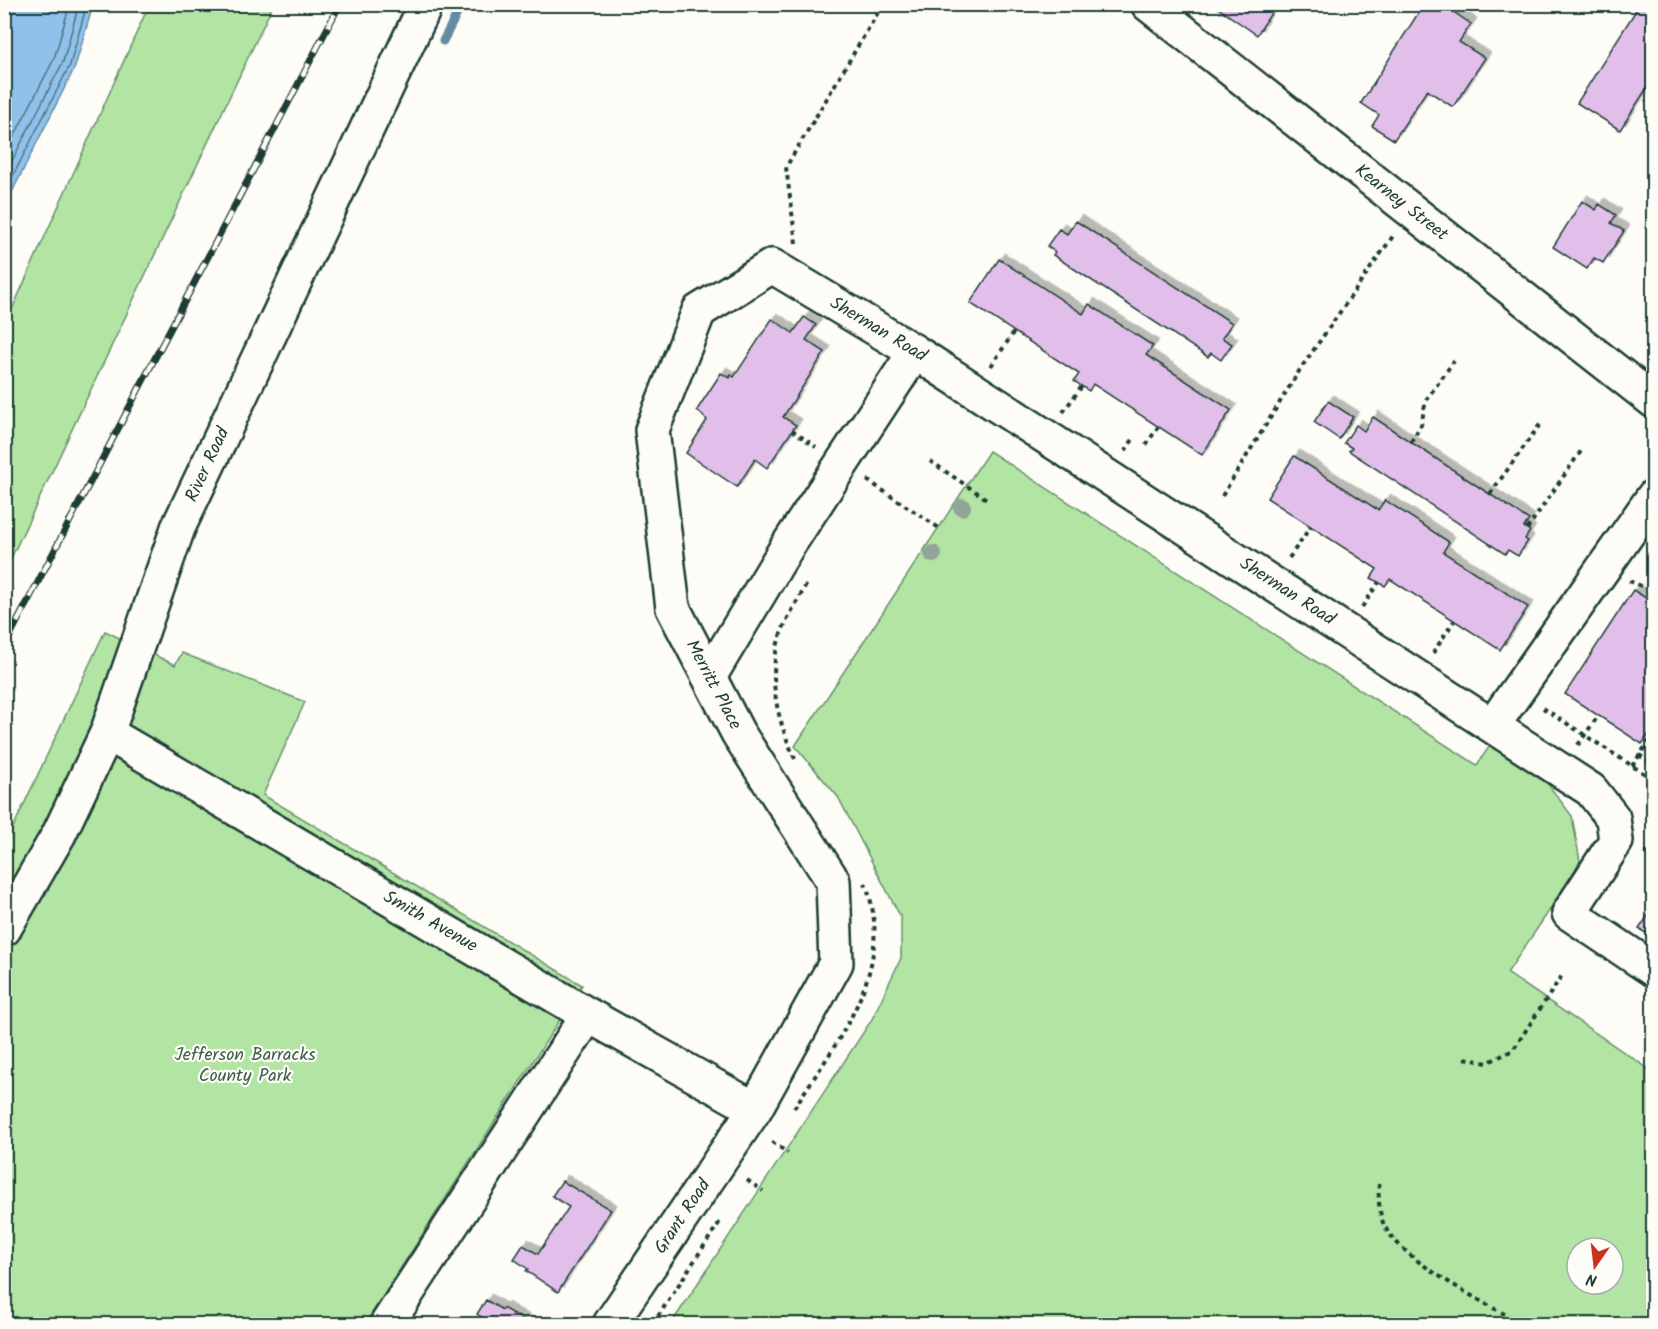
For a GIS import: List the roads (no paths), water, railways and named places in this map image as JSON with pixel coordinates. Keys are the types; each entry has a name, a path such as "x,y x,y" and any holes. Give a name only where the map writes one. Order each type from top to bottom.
{"street":[{"name":"River Road","path":"4,929 59,834 107,733 178,528 426,4"},
{"name":"Kearney Street","path":"1148,4 1653,401"},
{"name":"Sherman Road","path":"772,266 915,352 1591,790 1613,818 1616,841 1569,913 1653,970"},
{"name":"Merritt Place","path":"755,1109 836,963 833,881 738,733 673,608 652,430 699,311 772,266"},
{"path":"709,677 793,537 915,352"},
{"path":"1493,725 1653,496"},
{"name":"Smith Avenue","path":"107,733 588,1015 755,1109"},
{"path":"387,1324 588,1015"},
{"name":"Grant Road","path":"610,1324 755,1109"}],"water":[{"path":"5,4 93,5 75,67 5,206"}],"waterway":[{"path":"443,41 462,4"}],"railway":[{"path":"4,647 340,4"}],"park label":[{"name":"Jefferson Barracks County Park","path":"245,1065"}]}
